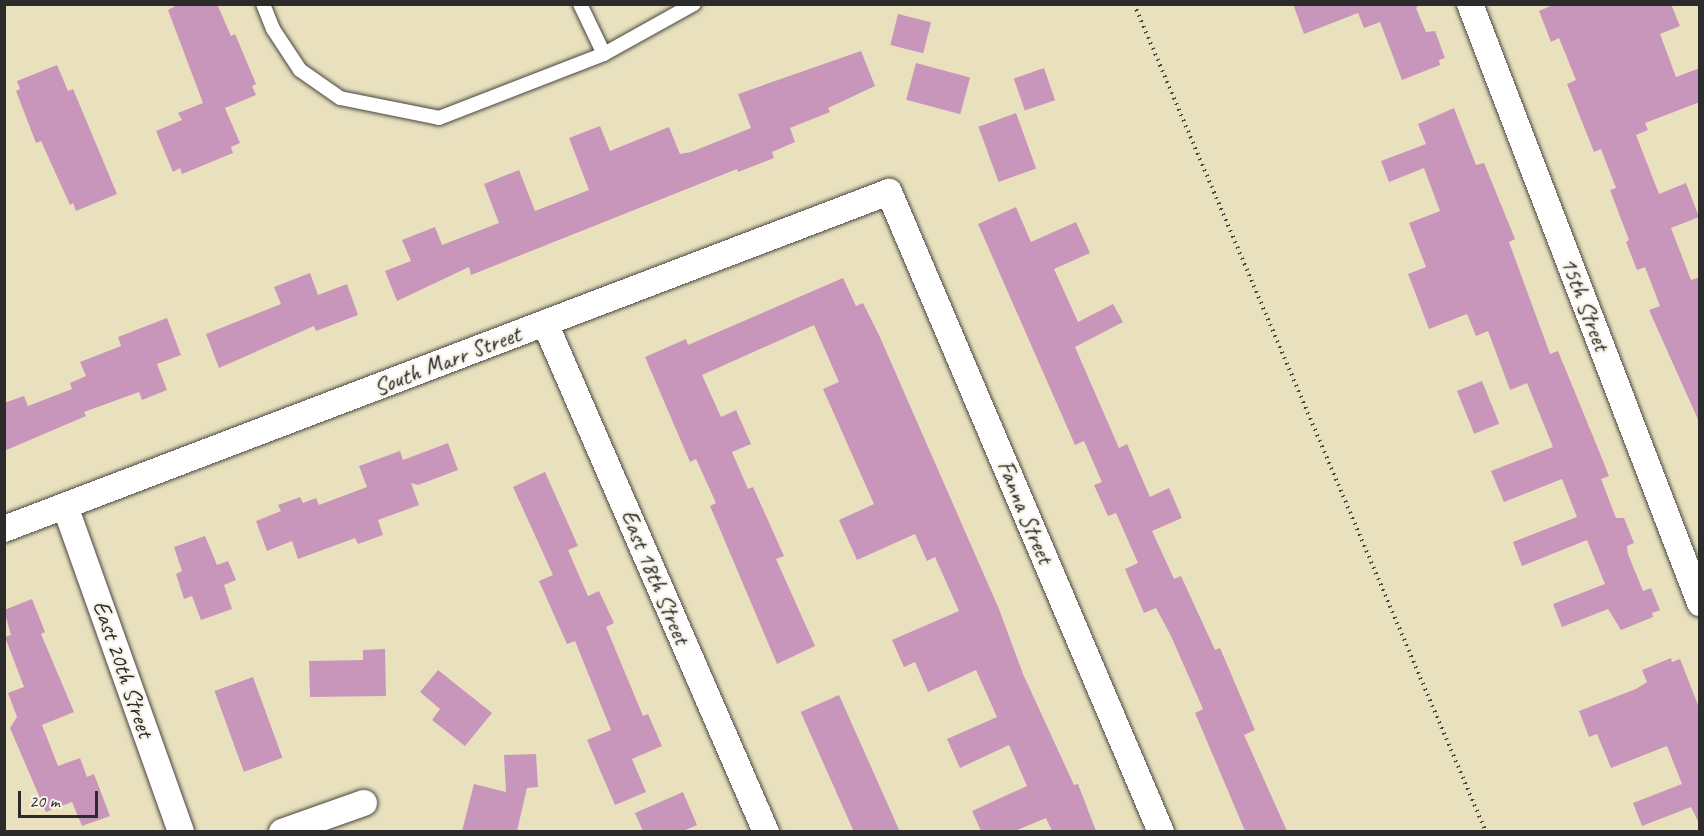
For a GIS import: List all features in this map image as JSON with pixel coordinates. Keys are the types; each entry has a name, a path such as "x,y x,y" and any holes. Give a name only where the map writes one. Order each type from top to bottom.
{"street":[{"name":"15th Street","path":"1470,4 1700,603"},
{"name":"South Marr Street","path":"4,529 889,192"},
{"name":"Fanna Street","path":"889,192 1161,831"},
{"name":"East 18th Street","path":"545,323 766,831"},
{"name":"East 20th Street","path":"66,506 181,831"},
{"path":"282,831 364,802"}],"lane":[{"path":"263,4 273,29 300,70 339,98 439,118 604,54 693,4"},
{"path":"580,4 604,54"}],"path":[{"path":"1134,4 1486,831"}],"building":[{"path":"179,4 217,4 231,36 235,34 256,84 252,86 256,95 225,108 240,143 231,147 233,153 182,174 180,168 173,172 156,131 182,120 178,113 203,103 168,10"},
{"path":"1293,4 1420,4 1416,8 1426,32 1435,31 1445,58 1439,60 1440,65 1402,80 1380,22 1364,28 1358,13 1304,34"},
{"path":"1555,4 1671,4 1680,26 1660,34 1676,77 1700,68 1700,102 1645,123 1648,130 1636,135 1659,194 1686,183 1699,217 1671,228 1691,280 1700,277 1700,424 1649,310 1660,306 1645,267 1637,270 1626,242 1629,240 1610,190 1616,188 1601,149 1594,152 1567,84 1576,80 1559,38 1551,42 1539,11"},
{"path":"898,14 931,22 923,53 890,45"},
{"path":"861,51 875,86 828,108 830,112 790,128 795,142 772,152 774,158 738,172 737,169 471,275 469,267 397,301 385,271 411,261 402,240 435,227 442,245 499,223 484,184 519,170 535,211 589,190 569,138 600,126 610,151 669,127 680,154 691,152 751,128 738,94"},
{"path":"916,63 970,77 960,114 906,100"},
{"path":"57,65 68,91 73,89 117,194 76,211 73,203 70,205 41,141 36,143 16,91 20,89 17,81"},
{"path":"1044,68 1055,100 1025,111 1014,78"},
{"path":"1454,108 1476,165 1484,163 1515,239 1509,242 1550,354 1558,351 1609,476 1601,479 1616,518 1624,518 1634,543 1627,546 1628,554 1643,591 1651,588 1660,610 1652,613 1653,617 1621,630 1608,609 1562,627 1553,604 1605,584 1587,540 1522,566 1513,542 1577,517 1562,479 1504,502 1491,471 1553,447 1527,383 1510,390 1488,331 1476,336 1467,314 1429,329 1408,274 1426,267 1409,223 1440,211 1424,168 1389,182 1381,161 1426,144 1418,124"},
{"path":"1016,113 1036,168 999,182 978,127"},
{"path":"1016,207 1031,242 1076,222 1090,253 1054,269 1078,322 1113,304 1123,322 1075,347 1119,448 1127,444 1150,497 1169,488 1182,518 1152,531 1174,579 1181,576 1215,650 1220,648 1255,730 1244,735 1287,831 1245,831 1195,713 1203,709 1171,636 1156,608 1144,613 1125,569 1138,563 1116,513 1108,516 1094,485 1102,482 1084,441 1075,445 978,224"},
{"path":"310,273 318,295 347,284 358,315 316,331 314,326 219,368 206,334 281,304 274,287"},
{"path":"843,278 856,306 863,303 879,335 999,609 1023,674 1074,785 1078,784 1096,831 1052,831 1046,818 1015,831 981,831 972,811 1027,786 1009,745 960,768 947,739 997,717 976,670 928,692 915,662 904,667 892,640 959,611 935,557 927,561 915,534 857,560 839,520 874,504 823,389 839,382 814,325 702,375 721,417 736,410 751,444 732,452 748,489 753,487 784,556 776,559 815,646 777,664 710,506 716,503 696,459 690,462 645,357 686,339 688,345"},
{"path":"167,318 181,355 157,364 167,390 142,400 139,392 84,412 86,416 4,451 4,403 24,396 28,406 72,389 70,383 86,376 80,362 121,346 118,337"},
{"path":"1482,381 1499,424 1474,434 1457,391"},
{"path":"448,443 458,470 418,485 411,483 419,505 378,520 383,535 358,544 355,538 298,559 292,541 267,551 256,521 281,511 278,505 300,497 303,503 316,498 319,505 367,487 359,466 400,451 403,460"},
{"path":"545,472 578,546 568,550 588,596 599,591 614,623 606,627 643,716 648,714 662,746 632,759 646,792 615,805 587,740 611,730 575,641 567,644 539,581 553,575 513,487"},
{"path":"205,536 217,565 228,561 236,580 224,585 232,609 201,620 192,596 184,599 176,574 182,571 174,547"},
{"path":"32,599 45,632 41,634 74,712 42,725 58,766 80,758 87,777 94,774 110,816 82,826 72,802 46,812 10,728 17,717 8,693 24,687 5,637 11,635 4,610"},
{"path":"385,649 386,696 310,697 309,661 363,660 363,650"},
{"path":"1671,658 1672,662 1680,659 1700,710 1700,825 1691,807 1642,826 1633,803 1682,784 1667,746 1611,768 1597,734 1589,737 1579,711 1636,689 1647,682 1642,670"},
{"path":"438,670 492,713 465,746 432,720 440,709 420,692"},
{"path":"253,677 282,758 244,772 214,691"},
{"path":"839,695 900,831 854,832 801,712"},
{"path":"536,754 538,787 527,788 517,831 462,831 474,784 506,792 504,755"},
{"path":"683,792 697,825 683,831 643,831 635,813"}]}
